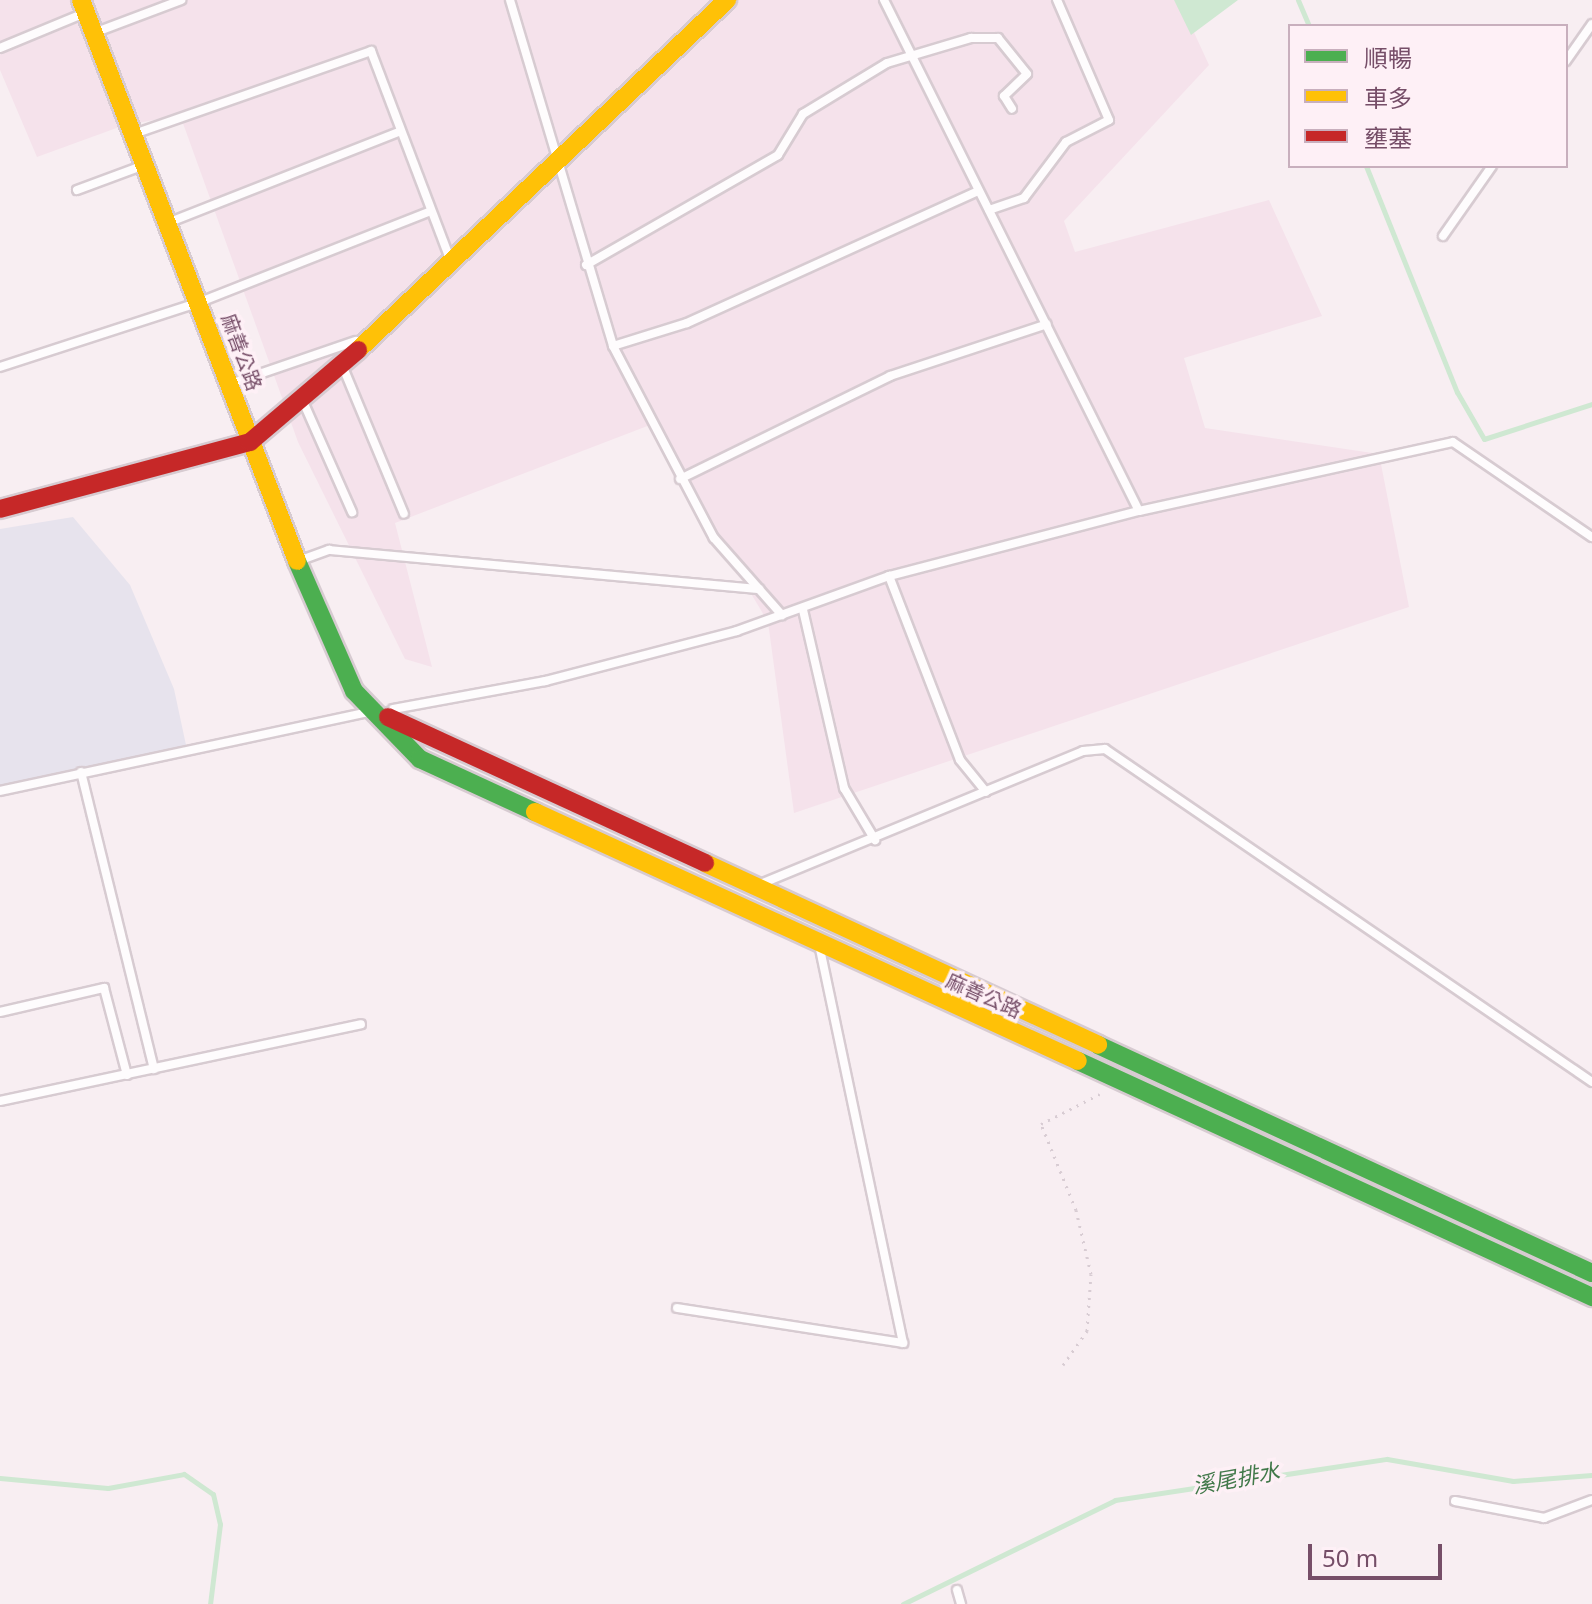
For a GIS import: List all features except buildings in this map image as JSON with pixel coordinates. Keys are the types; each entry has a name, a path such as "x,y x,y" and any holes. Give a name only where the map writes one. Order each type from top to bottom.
{"main road":[{"path":"0,509 250,442 376,334 554,159 727,0"},
{"name":"麻善公路","path":"84,6 338,663 374,711 420,759 820,946 1592,1297"},
{"name":"麻善公路","path":"374,711 753,889 1592,1273"}],"lane":[{"path":"94,33 181,0"},
{"path":"510,0 554,159 613,346 680,479 714,538 782,615"},
{"path":"884,0 976,192 989,210 1047,324 1072,390 1139,511"},
{"path":"989,210 1024,198 1066,142 1109,120 1057,0"},
{"path":"0,48 84,6"},
{"path":"1568,58 1592,24"},
{"path":"586,265 706,202 778,155 803,114 910,55 998,38 1027,74 1004,96 1012,109"},
{"path":"134,134 371,51 451,263"},
{"path":"169,222 401,131"},
{"path":"77,190 147,165"},
{"path":"1443,236 1491,168"},
{"path":"613,346 687,323 976,192"},
{"path":"0,367 200,302 431,211"},
{"path":"680,479 890,376 1047,324"},
{"path":"231,384 376,334"},
{"path":"341,365 404,514"},
{"path":"301,398 352,512"},
{"path":"0,791 374,711 545,681 803,610 889,576 1139,511 1453,442 1592,537"},
{"path":"297,561 329,550 760,589"},
{"path":"889,576 960,760 986,792"},
{"path":"803,610 844,788 875,840"},
{"path":"743,910 753,889 986,792 1105,749 1592,1082"},
{"path":"81,772 154,1069"},
{"path":"677,1308 903,1343 820,946"},
{"path":"0,1012 104,988 127,1075"},
{"path":"0,1101 361,1024"},
{"path":"1455,1501 1544,1518 1592,1500"},
{"path":"957,1590 961,1604"}],"path":[{"path":"1063,1365 1087,1331 1091,1274 1076,1210 1041,1124 1080,1100 1131,1085"}],"shaded area":[{"path":"0,0 1179,0 1209,65 1064,221 1075,252 1269,200 1322,316 1184,358 1205,428 1379,454 1409,607 794,813 768,622 650,425 395,523 432,667 405,659 298,442 180,115 122,126 37,157 0,70"},
{"path":"1174,0 1238,0 1191,35"},
{"path":"73,517 130,585 174,689 186,745 0,786 0,529"}],"waterway":[{"path":"1298,0 1308,24"},
{"path":"1367,168 1457,392 1484,439 1592,404"},
{"name":"溪尾排水","path":"903,1604 1115,1500 1387,1459 1513,1481 1592,1475"},
{"path":"0,1478 108,1488 184,1474 213,1494 220,1524 210,1604"}],"traffic: fast":[{"path":"297,561 354,691 420,759 535,812"},
{"path":"1098,1045 1592,1273"},
{"path":"1078,1061 1592,1297"}],"traffic: slow":[{"path":"81,0 297,561"},
{"path":"358,350 727,0"},
{"path":"535,812 1078,1061"},
{"path":"705,863 1098,1045"}],"traffic: jam":[{"path":"0,509 250,442 358,350"},
{"path":"388,717 705,863"}]}
